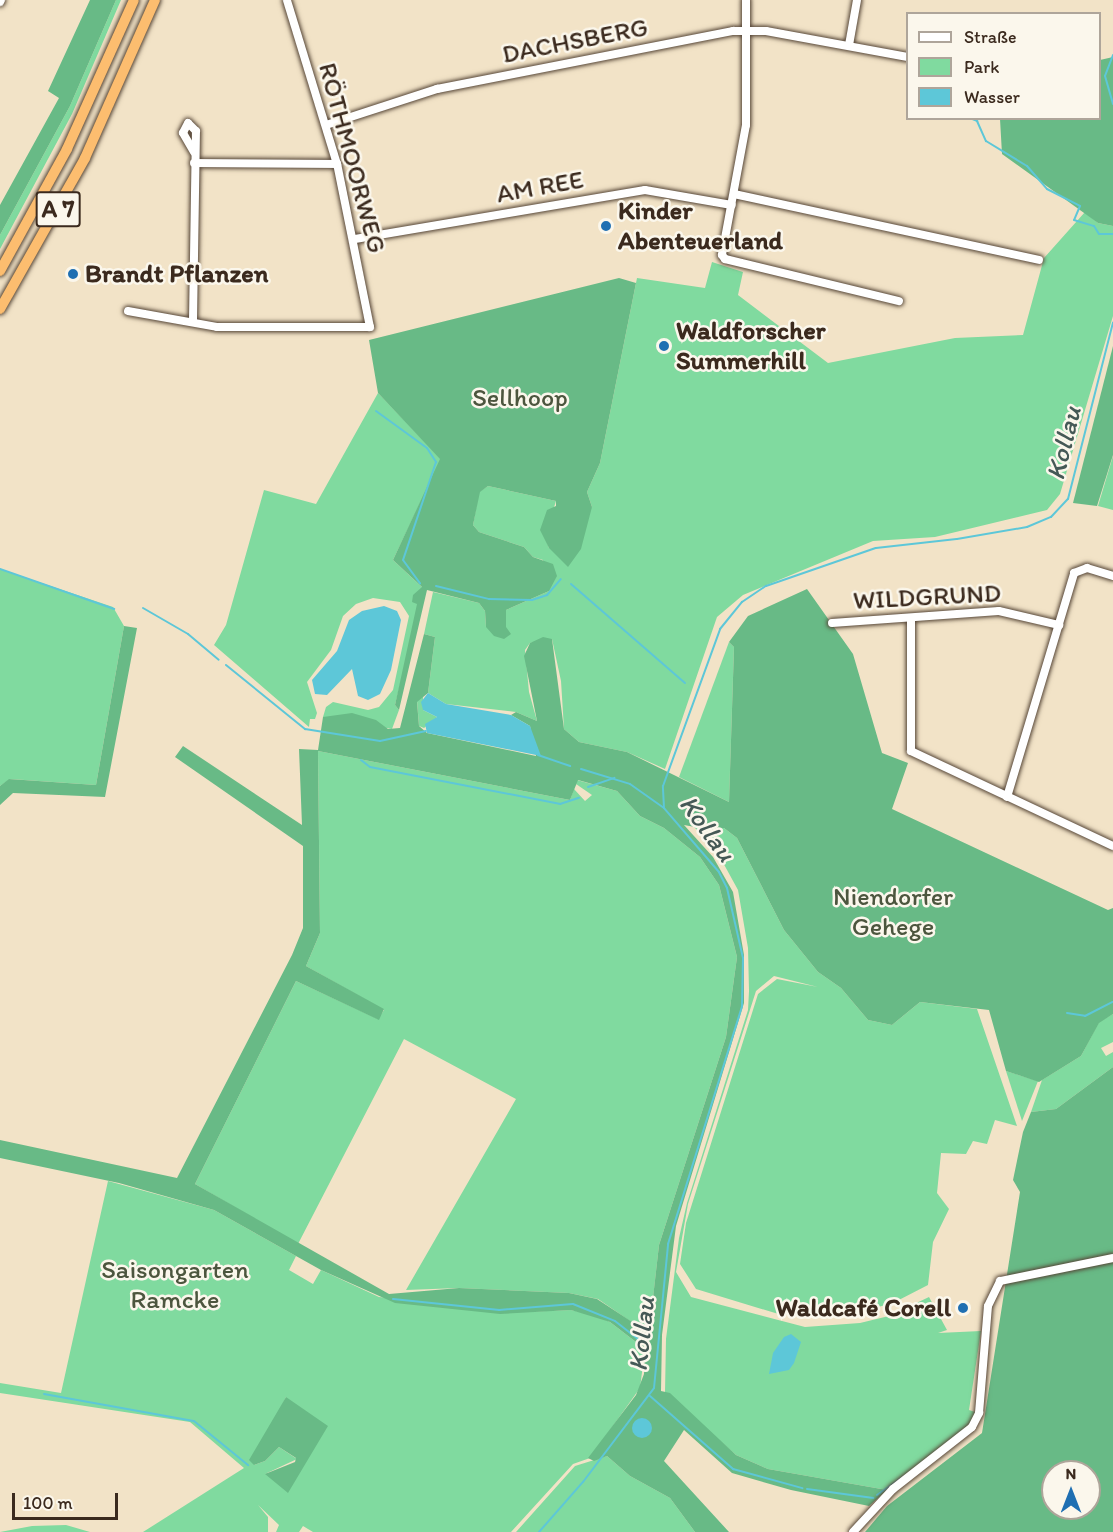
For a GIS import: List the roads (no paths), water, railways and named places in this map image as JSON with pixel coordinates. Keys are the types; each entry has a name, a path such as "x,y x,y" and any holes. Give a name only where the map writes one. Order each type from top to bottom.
{"highway":[{"name":"A 7","path":"0,271 67,149 134,0"},
{"name":"A 7","path":"0,309 85,158 155,0"}],"street":[{"name":"RÖTHMOORWEG","path":"193,320 217,327 370,327 355,239 337,164 287,0"},
{"path":"746,0 747,124 722,255 729,263 899,301"},
{"path":"849,45 857,0"},
{"name":"DACHSBERG","path":"326,125 438,89 747,30 849,45 906,57"},
{"path":"128,311 193,320 194,152"},
{"path":"194,163 337,164"},
{"name":"AM REE","path":"355,239 645,190 732,205"},
{"path":"734,194 1039,260"},
{"path":"1007,797 1074,573 1087,568 1113,576"},
{"name":"WILDGRUND","path":"832,623 911,619 999,610 1059,625"},
{"path":"911,619 910,751 1113,846"},
{"path":"853,1532 893,1489 972,1427 979,1413 988,1306 1000,1281 1113,1258"}],"water":[{"path":"384,606 397,611 401,620 391,670 380,694 368,700 358,696 352,669 327,695 315,694 312,680 337,651 349,620 362,611"},
{"path":"428,693 446,704 511,715 530,726 541,756 427,733 425,724 437,717 423,710 421,702"},
{"path":"791,1334 801,1342 794,1363 789,1370 769,1374 773,1353 784,1337"},
{"path":"642,1418 649,1421 652,1428 649,1435 642,1438 635,1435 632,1428 635,1421"}],"waterway":[{"name":"Kollau","path":"1113,55 1105,76 1113,104"},
{"path":"975,120 986,141 1027,166 1047,189 1080,206 1074,220 1094,226 1099,234 1113,234"},
{"name":"Kollau","path":"539,1532 583,1482 654,1388 668,1244 742,1006 743,958 727,888 719,872 664,808 663,786 720,629 742,602 766,586 876,548 957,539 1027,527 1051,517 1068,499 1113,323"},
{"path":"376,411 427,448 436,462 403,560 420,583"},
{"path":"0,569 114,609"},
{"path":"436,586 489,599 532,600 547,595 561,579"},
{"path":"571,584 685,683"},
{"path":"143,608 188,634 219,660"},
{"path":"226,665 305,729 380,741 426,731"},
{"path":"538,755 570,766"},
{"path":"361,760 370,767 560,804 579,798"},
{"path":"581,769 630,784 664,808"},
{"path":"588,787 614,778"},
{"path":"1067,1013 1085,1016 1113,1002"},
{"path":"393,1299 499,1310 573,1304 615,1321 643,1343"},
{"path":"44,1394 194,1421 248,1465"},
{"path":"650,1396 733,1469 802,1488"},
{"path":"877,1495 903,1477"},
{"path":"807,1489 873,1498"}],"place":[{"name":"Kinder Abenteuerland","path":"606,226"},
{"name":"Brandt Pflanzen","path":"73,274"},
{"name":"Waldforscher Summerhill","path":"664,346"},
{"name":"Waldcafé Corell","path":"963,1308"}],"park label":[{"name":"Sellhoop","path":"520,398"},
{"name":"Niendorfer Gehege","path":"893,912"},
{"name":"Saisongarten Ramcke","path":"175,1285"}]}
